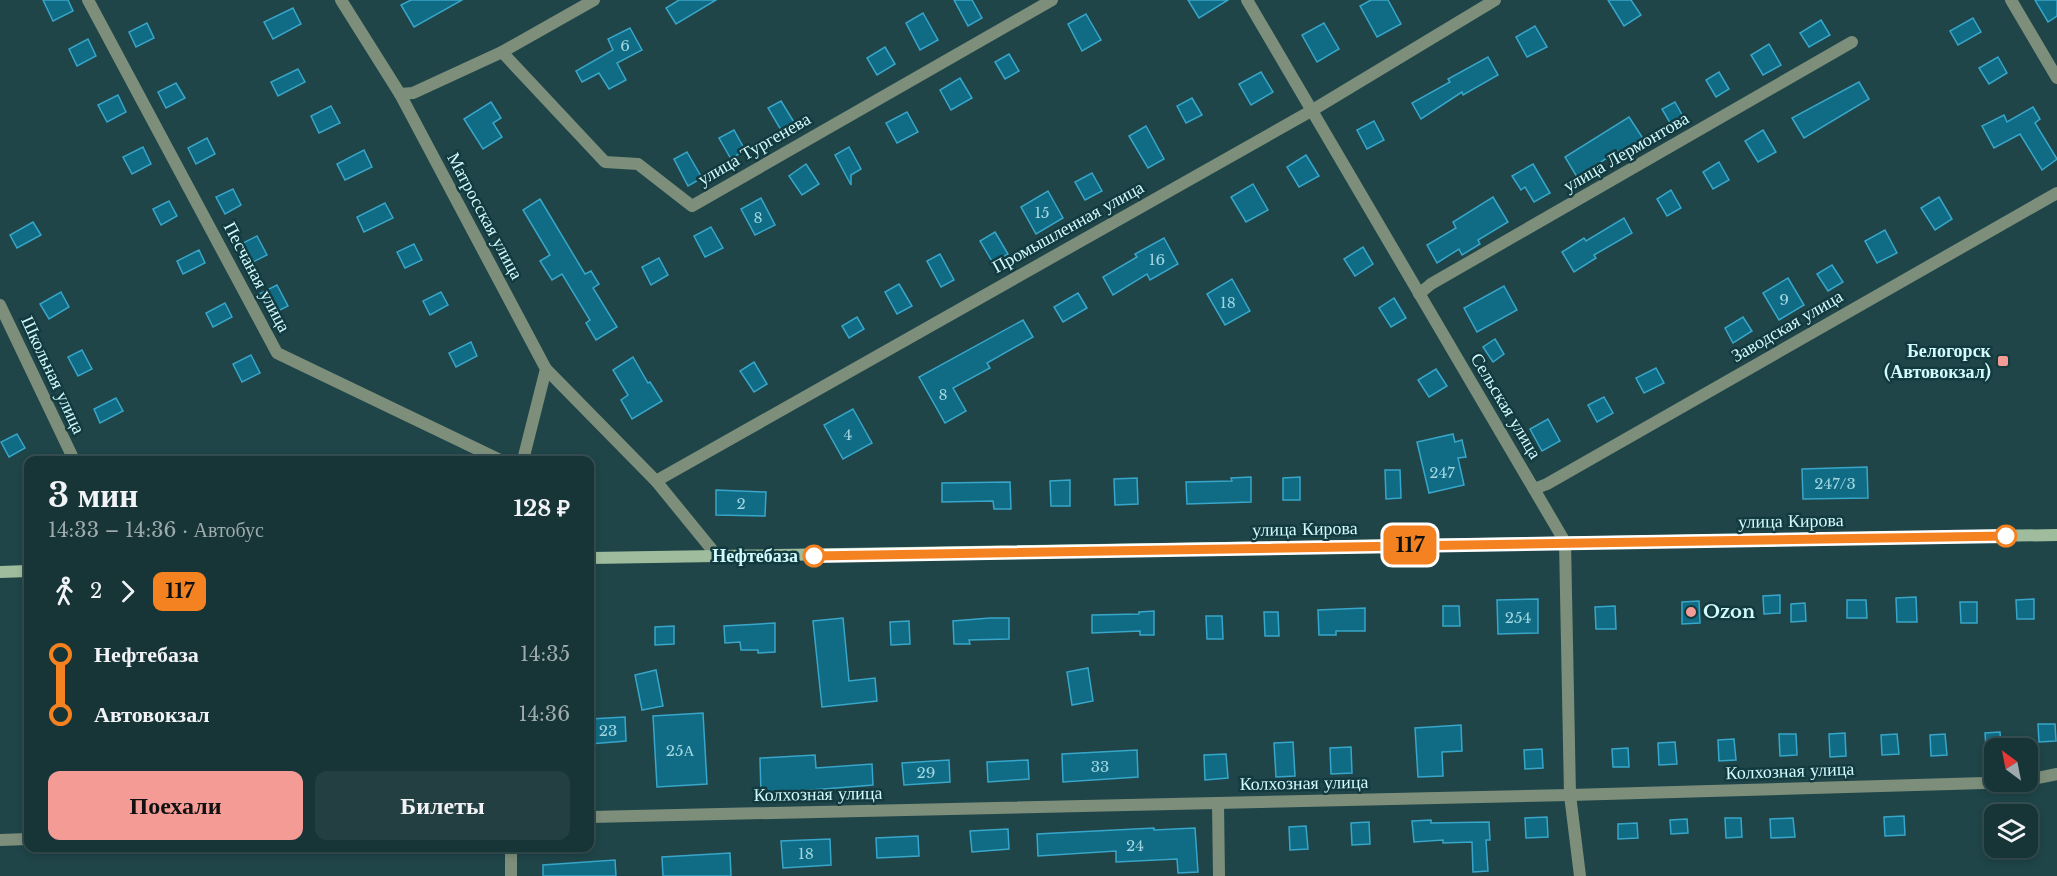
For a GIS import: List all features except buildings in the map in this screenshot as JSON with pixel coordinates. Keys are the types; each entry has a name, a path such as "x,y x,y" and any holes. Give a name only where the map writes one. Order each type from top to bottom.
{"main road":[{"name":"улица Кирова","path":"594,558 2057,535"},
{"path":"0,572 24,571"}],"street":[{"name":"Песчаная улица","path":"88,0 277,353 492,456"},
{"name":"Матросская улица","path":"341,0 400,94 546,369 656,481 718,557"},
{"path":"400,94 414,93 502,52 594,0"},
{"name":"улица Тургенева","path":"502,52 605,162 638,164 692,206 1052,0"},
{"name":"Сельская улица","path":"1247,0 1565,542 1570,795 1580,876"},
{"name":"Промышленная улица","path":"656,481 1311,111 1495,0"},
{"path":"2011,0 2057,78"},
{"name":"улица Лермонтова","path":"1419,294 1431,284 1852,42"},
{"name":"Заводская улица","path":"1534,489 2057,193"},
{"name":"Школьная улица","path":"0,305 72,456"},
{"path":"524,456 546,369"},
{"path":"2038,778 2057,774"},
{"name":"Колхозная улица","path":"594,817 1570,795 1984,783"},
{"path":"1218,802 1219,876"},
{"path":"0,840 24,839"},
{"path":"511,876 512,852"}],"bus line":[{"name":"117","path":"814,556 2006,536"}],"place":[{"name":"Белогорск (Автовокзал)","path":"2003,361"},
{"name":"Нефтебаза","path":"814,556"},
{"name":"Ozon","path":"1691,612"}]}
